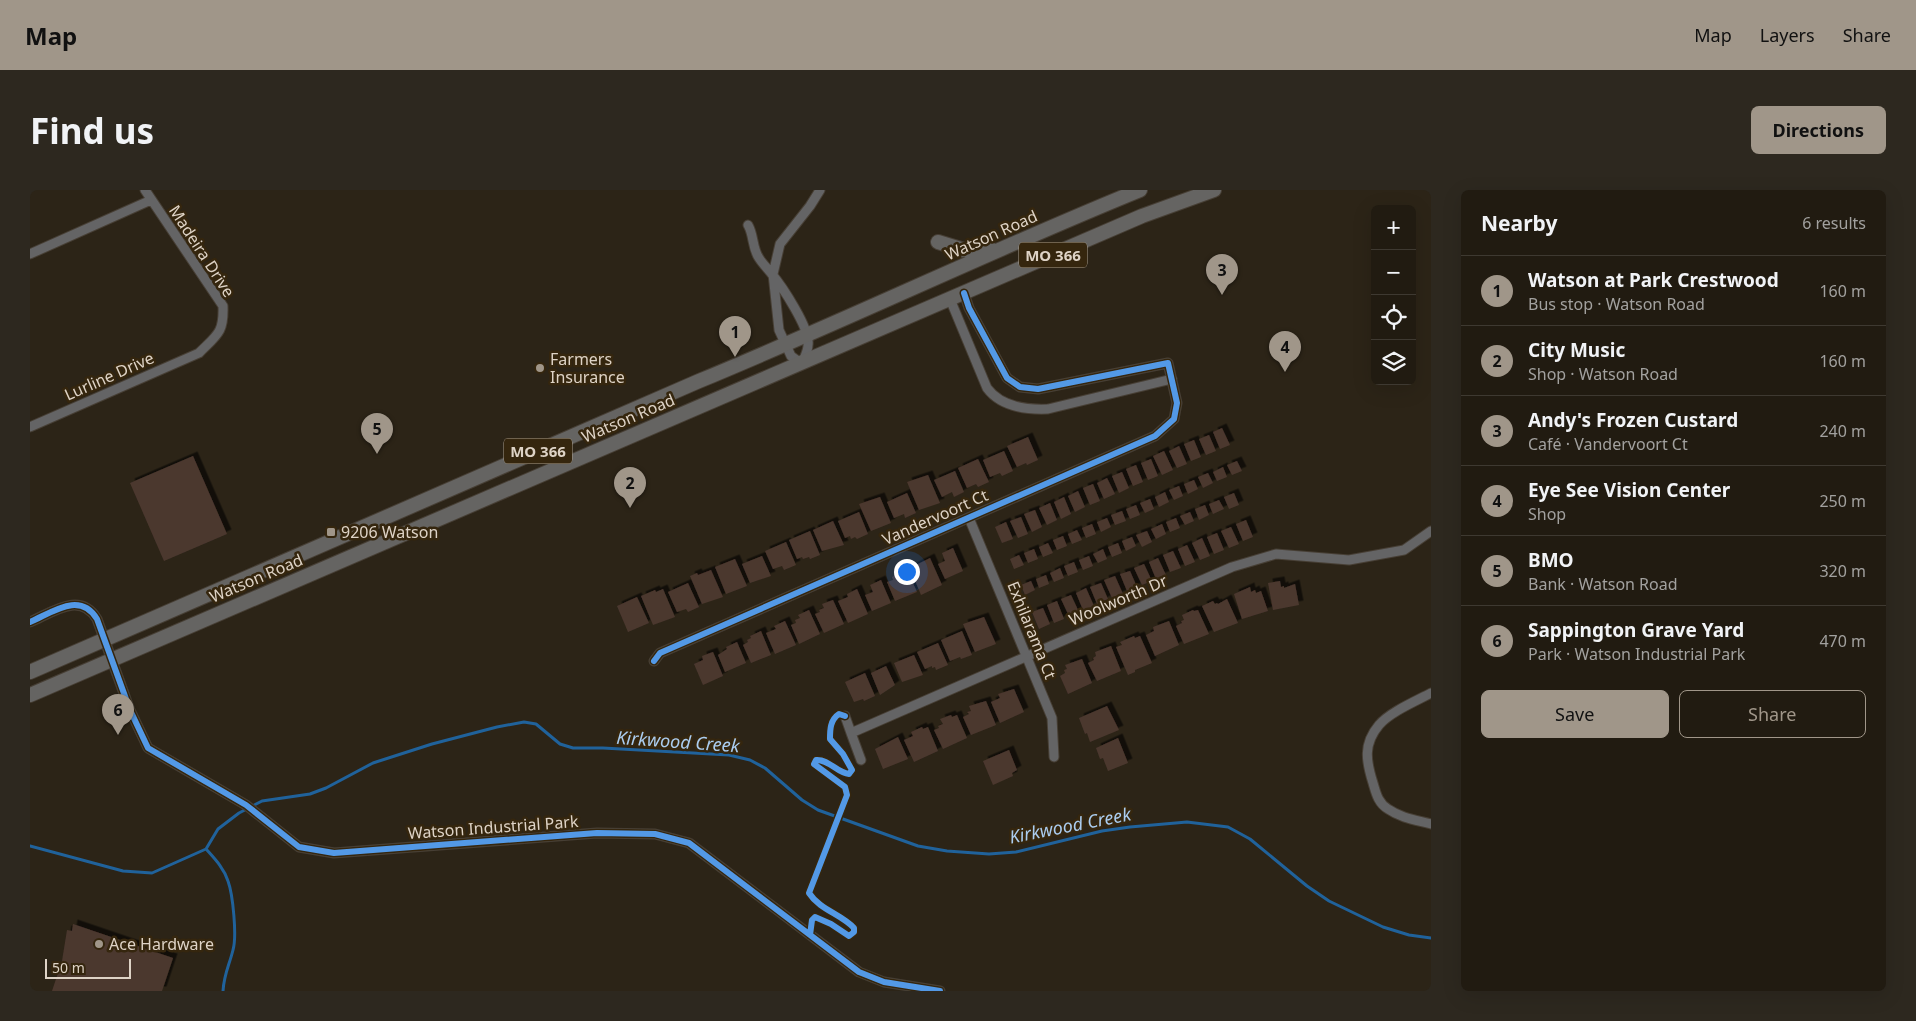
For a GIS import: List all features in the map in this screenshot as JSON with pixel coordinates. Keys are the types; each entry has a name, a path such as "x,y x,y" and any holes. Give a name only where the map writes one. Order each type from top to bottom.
{"main road":[{"name":"Watson Road","path":"30,672 808,335 998,250 1140,190"},
{"name":"Watson Road","path":"30,695 1142,216 1214,190"},
{"path":"938,242 964,250 998,250"}],"street":[{"name":"Madeira Drive","path":"145,190 223,306 223,322 218,334 199,353"},
{"path":"748,225 752,231 754,250 773,274 808,335 808,345 802,364 791,356 779,330 773,274 780,244 820,190"},
{"path":"30,254 151,200"},
{"name":"Vandervoort Ct","path":"654,661 660,653 1155,436 1174,419 1177,403 1168,363 1038,389 1020,387 1007,378 969,308 964,293"},
{"path":"950,299 986,388 991,394 1007,404 1027,410 1048,409 1172,379"},
{"name":"Lurline Drive","path":"30,427 199,353"},
{"name":"Exhilarama Ct","path":"969,518 1052,718 1054,757"},
{"name":"Woolworth Dr","path":"851,733 1232,567 1276,554 1349,560 1404,550 1431,532"},
{"name":"Watson Industrial Park","path":"30,622 72,604 84,605 94,614 130,710 148,748 246,805 299,847 334,853 597,833 655,834 689,843 859,972 884,982 940,991"},
{"path":"1431,692 1380,723 1371,736 1367,752 1368,769 1377,797 1386,808 1404,818 1431,824"},
{"path":"844,716 861,760"}],"building":[{"path":"1222,428 1230,445 1220,449 1213,432"},
{"path":"1209,435 1216,451 1206,455 1199,439"},
{"path":"1028,437 1038,460 1017,467 1007,446"},
{"path":"1194,440 1201,457 1191,461 1184,444"},
{"path":"1179,446 1187,464 1177,468 1169,451"},
{"path":"1004,451 1013,471 1002,476 1000,473 990,477 983,460"},
{"path":"1164,451 1173,470 1162,475 1153,456"},
{"path":"193,456 227,534 164,561 130,483"},
{"path":"978,459 989,482 978,487 976,484 967,488 958,468"},
{"path":"1151,459 1158,476 1148,480 1141,463"},
{"path":"1237,461 1242,471 1232,475 1227,465"},
{"path":"1136,465 1143,482 1133,486 1126,469"},
{"path":"1223,467 1227,477 1217,481 1213,472"},
{"path":"955,471 964,492 954,497 952,492 942,497 934,480"},
{"path":"1122,472 1129,488 1119,493 1112,476"},
{"path":"1208,473 1213,483 1203,488 1198,477"},
{"path":"928,475 940,503 919,510 907,482"},
{"path":"1107,478 1115,494 1104,499 1097,483"},
{"path":"1194,480 1198,489 1188,494 1184,484"},
{"path":"1093,484 1100,501 1090,505 1083,488"},
{"path":"1179,486 1183,496 1174,500 1169,490"},
{"path":"1078,491 1085,507 1075,512 1068,496"},
{"path":"1165,492 1169,502 1159,507 1155,497"},
{"path":"907,493 916,513 905,518 904,514 894,518 887,502"},
{"path":"1234,493 1239,505 1229,509 1224,497"},
{"path":"880,497 891,523 871,531 859,504"},
{"path":"1064,497 1071,514 1061,519 1054,502"},
{"path":"1150,499 1154,509 1145,513 1140,503"},
{"path":"1219,500 1224,509 1213,514 1209,504"},
{"path":"1050,503 1057,520 1047,525 1039,508"},
{"path":"1136,505 1140,515 1130,519 1126,509"},
{"path":"1205,505 1209,515 1199,520 1195,509"},
{"path":"1035,510 1042,527 1032,532 1024,514"},
{"path":"1122,511 1126,521 1115,525 1111,515"},
{"path":"859,512 868,534 857,539 855,537 851,539 850,536 845,538 838,521"},
{"path":"1190,512 1194,521 1185,525 1180,516"},
{"path":"1021,517 1028,534 1018,538 1010,521"},
{"path":"1107,518 1111,527 1101,532 1097,522"},
{"path":"1176,518 1180,528 1170,532 1166,522"},
{"path":"1246,520 1253,537 1243,541 1236,524"},
{"path":"833,521 844,545 822,551 813,530"},
{"path":"1006,522 1013,539 1002,543 995,527"},
{"path":"1092,524 1096,534 1086,538 1082,528"},
{"path":"1162,524 1166,534 1156,539 1151,529"},
{"path":"1231,527 1239,544 1229,548 1221,531"},
{"path":"1077,530 1082,540 1072,544 1068,534"},
{"path":"810,531 820,555 810,559 809,557 803,559 802,557 797,559 789,540"},
{"path":"1147,531 1152,542 1142,547 1136,535"},
{"path":"1217,533 1224,550 1214,554 1207,537"},
{"path":"1063,536 1067,546 1057,550 1053,540"},
{"path":"1132,537 1136,546 1126,551 1122,541"},
{"path":"1202,538 1210,556 1200,560 1192,543"},
{"path":"786,542 796,565 784,570 782,566 773,569 765,551"},
{"path":"1048,543 1053,553 1043,557 1039,547"},
{"path":"1118,543 1122,553 1112,557 1108,547"},
{"path":"1187,545 1195,562 1185,566 1178,549"},
{"path":"953,548 963,571 945,579 938,564 945,561 942,553"},
{"path":"1034,549 1038,559 1028,563 1024,553"},
{"path":"1103,549 1107,559 1098,563 1093,554"},
{"path":"1173,551 1181,568 1170,572 1163,555"},
{"path":"1019,555 1024,565 1014,569 1010,559"},
{"path":"762,556 771,576 750,583 742,564"},
{"path":"1089,556 1093,566 1083,570 1079,560"},
{"path":"930,558 942,585 921,595 910,568"},
{"path":"1158,558 1166,575 1156,579 1149,562"},
{"path":"735,559 747,586 726,594 715,567"},
{"path":"1074,562 1078,572 1068,576 1064,566"},
{"path":"1144,564 1152,581 1142,585 1134,568"},
{"path":"906,568 917,592 895,601 887,582 893,580 892,577 896,575 895,573"},
{"path":"1060,568 1064,578 1054,582 1050,573"},
{"path":"711,570 723,597 702,604 690,576"},
{"path":"1130,571 1137,587 1127,591 1120,574"},
{"path":"1046,575 1049,584 1039,588 1036,579"},
{"path":"1115,576 1123,594 1112,598 1104,580"},
{"path":"881,580 891,603 872,611 865,595 873,592 870,585"},
{"path":"1031,581 1035,590 1025,595 1021,585"},
{"path":"1280,581 1281,587 1284,586 1284,588 1295,584 1299,605 1273,610 1268,583"},
{"path":"688,583 699,607 688,612 686,609 677,612 668,592"},
{"path":"1101,583 1108,599 1097,604 1090,587"},
{"path":"1250,587 1251,592 1255,590 1256,593 1261,591 1268,611 1242,619 1234,594"},
{"path":"1086,588 1094,606 1083,610 1076,593"},
{"path":"663,589 675,617 653,625 641,596"},
{"path":"857,589 868,614 848,623 838,601 848,597 847,594"},
{"path":"1071,595 1079,612 1069,616 1061,599"},
{"path":"637,597 649,623 628,632 617,606"},
{"path":"1227,599 1238,623 1214,632 1202,606 1213,601 1215,604 1218,604"},
{"path":"833,600 844,624 824,633 815,614 824,608 822,604"},
{"path":"1057,601 1064,619 1054,623 1047,605"},
{"path":"1043,608 1050,624 1039,629 1032,612"},
{"path":"809,610 820,634 799,644 791,625 800,618 798,615"},
{"path":"1198,610 1209,634 1184,644 1176,626 1184,620 1182,615"},
{"path":"984,617 996,644 975,652 963,624"},
{"path":"785,621 796,645 775,654 766,633 776,629 774,626"},
{"path":"1169,621 1179,645 1155,656 1146,635 1154,631 1153,627"},
{"path":"761,631 771,655 751,663 743,645 748,642 747,640 751,638 750,636"},
{"path":"962,631 972,655 950,661 941,640"},
{"path":"1134,636 1135,638 1140,636 1152,663 1128,675 1116,647 1122,645 1120,642"},
{"path":"737,642 746,663 725,672 718,655 727,649 726,647"},
{"path":"938,643 948,665 936,670 932,666 925,669 917,652"},
{"path":"1111,646 1121,671 1097,681 1088,663 1094,660 1095,652"},
{"path":"713,652 723,676 703,685 694,664 703,660 702,656"},
{"path":"914,655 923,675 902,682 894,663"},
{"path":"1082,659 1092,683 1068,694 1060,676 1067,669 1065,665"},
{"path":"886,666 895,685 880,695 871,673"},
{"path":"865,673 875,696 864,701 863,699 854,702 845,682"},
{"path":"1014,689 1024,712 1000,723 991,702 1000,698 998,694"},
{"path":"986,701 996,725 971,735 963,717 969,714 967,712 971,711 969,706"},
{"path":"1107,706 1119,730 1090,742 1079,718"},
{"path":"951,715 952,717 957,715 967,738 943,749 934,730 943,724 940,719"},
{"path":"922,727 923,729 928,727 938,751 914,762 904,740 913,736 911,732"},
{"path":"898,737 908,759 883,769 875,749"},
{"path":"1118,738 1128,763 1108,771 1103,758 1100,759 1096,748"},
{"path":"1009,750 1017,770 1012,773 1013,776 993,785 983,761"},
{"name":"Ace Hardware","path":"73,924 173,958 162,991 52,991 62,961 67,930 72,931"}],"waterway":[{"name":"Kirkwood Creek","path":"206,849 218,829 239,813 262,801 310,794 326,788 373,763 432,744 524,722 536,724 560,744 573,748 729,755 750,760 765,768 802,800 818,810 918,846 947,851 989,854 1016,852 1102,831 1187,822 1228,827 1250,839 1307,886 1329,901 1383,927 1409,935 1431,938"},
{"path":"30,846 123,871 152,873 206,849 226,876 233,905 234,944 223,991"}],"cycle path":[{"path":"654,661 660,653 1155,436 1174,419 1177,403 1168,363 1038,389 1020,387 1007,378 969,308 964,293"},
{"path":"30,622 66,606 83,606 90,611 97,619 130,710 148,748 246,805 299,847 334,853 597,833 655,834 689,843 859,972 884,982 940,991"},
{"path":"810,935 812,920 815,917 831,924 849,936 854,932 854,928 849,923 819,904 809,893 847,795 845,787 814,764 816,760 821,760 845,773 849,774 852,770 843,754 830,739 832,722 839,714 845,716"}],"place":[{"name":"Andy's Frozen Custard","path":"1222,295"},
{"name":"Watson at Park Crestwood","path":"735,357"},
{"name":"Farmers Insurance","path":"540,368"},
{"name":"Eye See Vision Center","path":"1285,372"},
{"name":"BMO","path":"377,454"},
{"name":"City Music","path":"630,508"},
{"name":"9206 Watson","path":"331,532"},
{"name":"Sappington Grave Yard","path":"118,735"},
{"name":"Ace Hardware","path":"99,944"}]}
